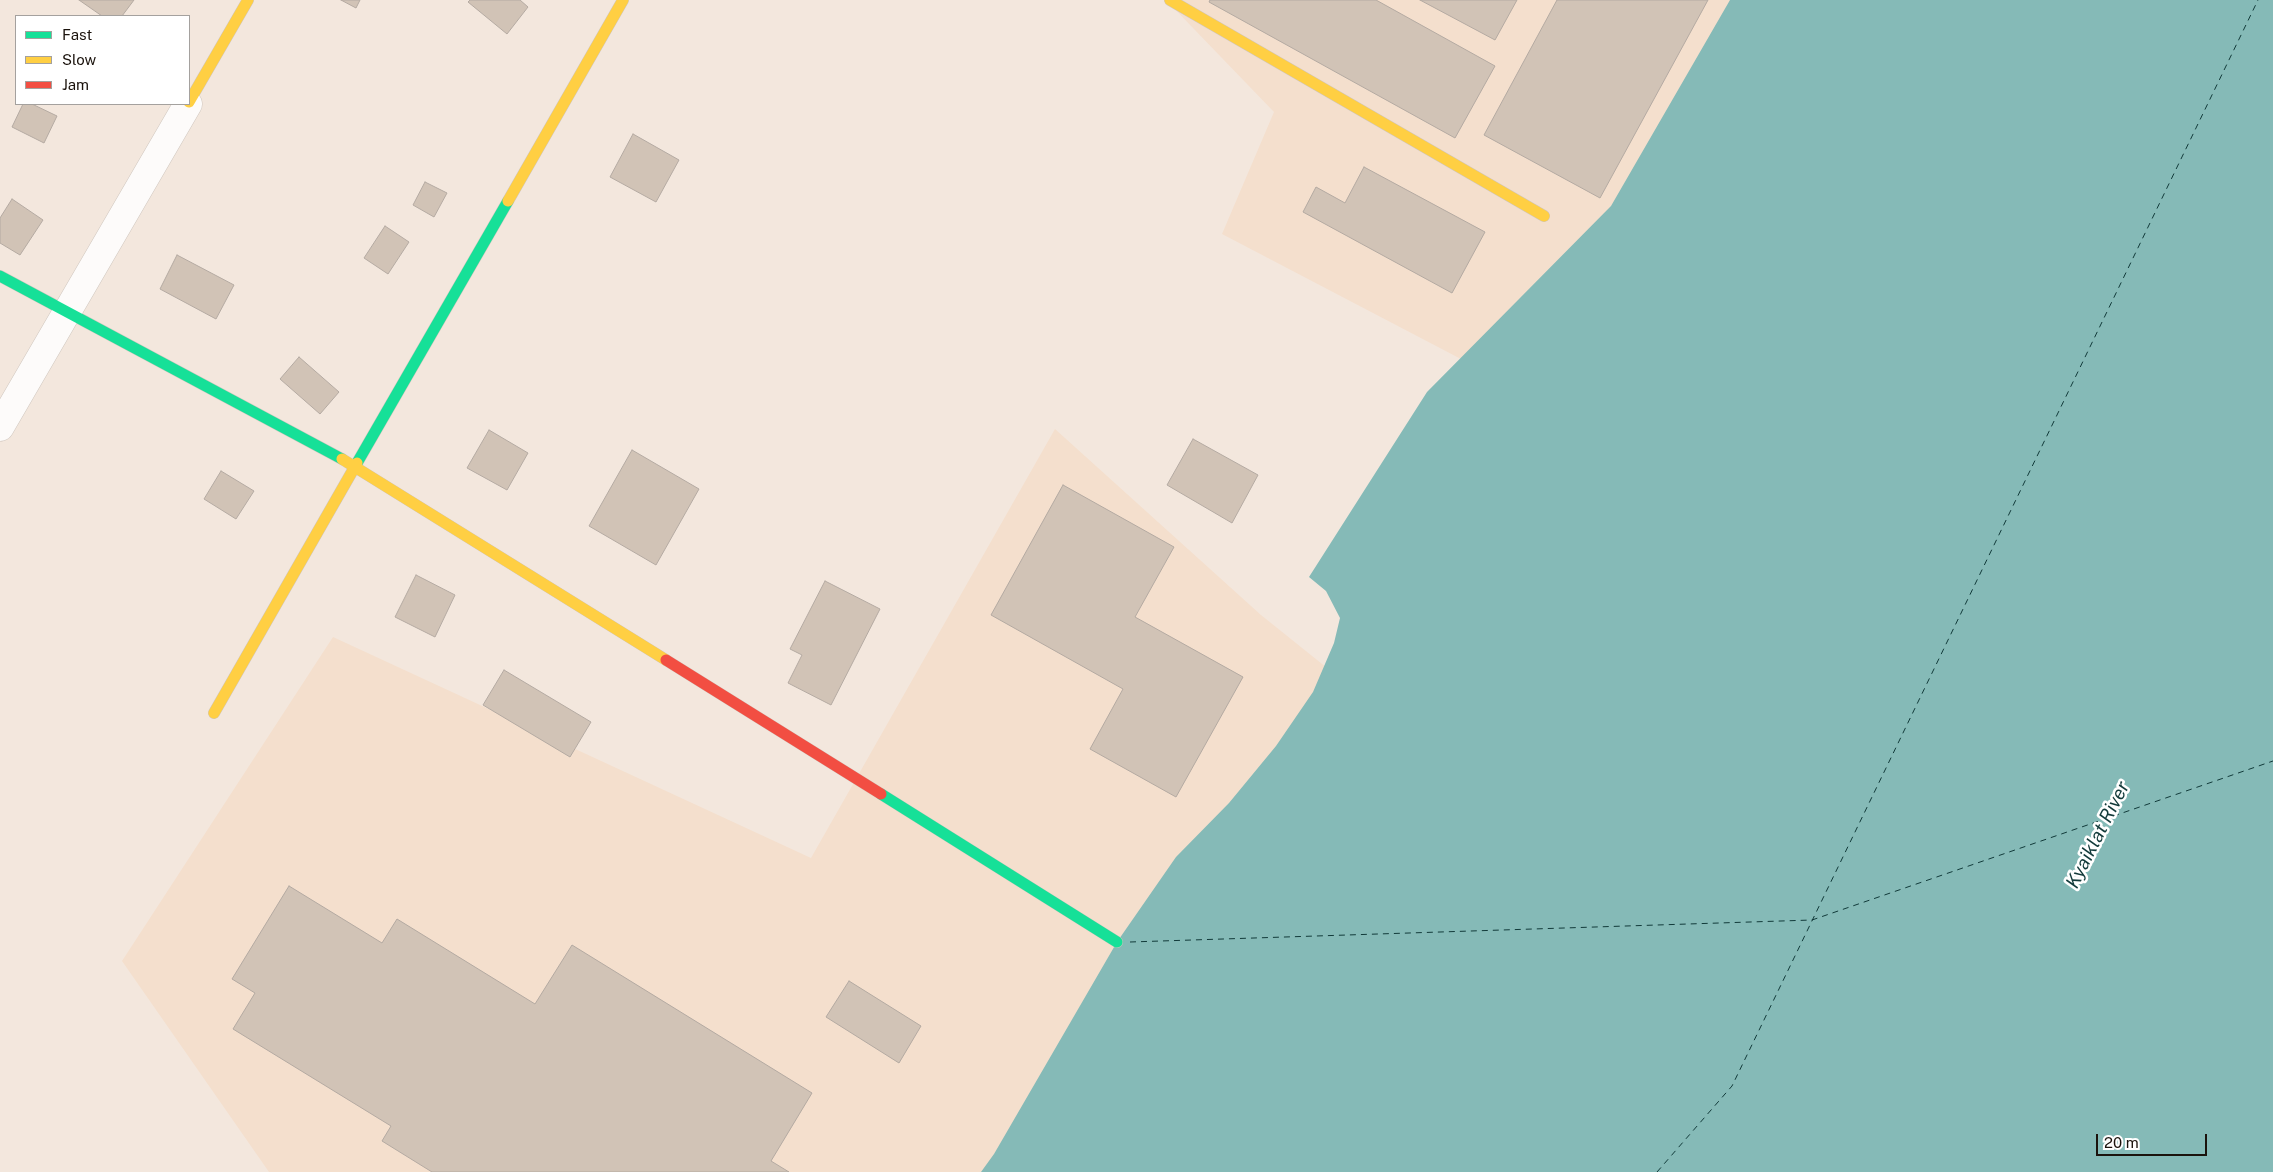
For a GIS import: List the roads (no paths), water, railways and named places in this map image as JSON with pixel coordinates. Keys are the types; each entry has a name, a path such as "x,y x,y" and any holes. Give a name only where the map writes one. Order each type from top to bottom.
{"street":[{"path":"190,100 248,0"},
{"path":"214,713 623,0"},
{"path":"1170,0 1544,216"},
{"path":"0,427 187,105"},
{"path":"0,276 66,313 356,466 1117,942"}],"water":[{"name":"Kyaiklat River","path":"1730,0 2273,0 2273,1172 981,1172 994,1154 1117,942 1176,857 1229,803 1276,746 1313,692 1334,643 1340,618 1326,591 1309,577 1427,392 1611,206"}]}
